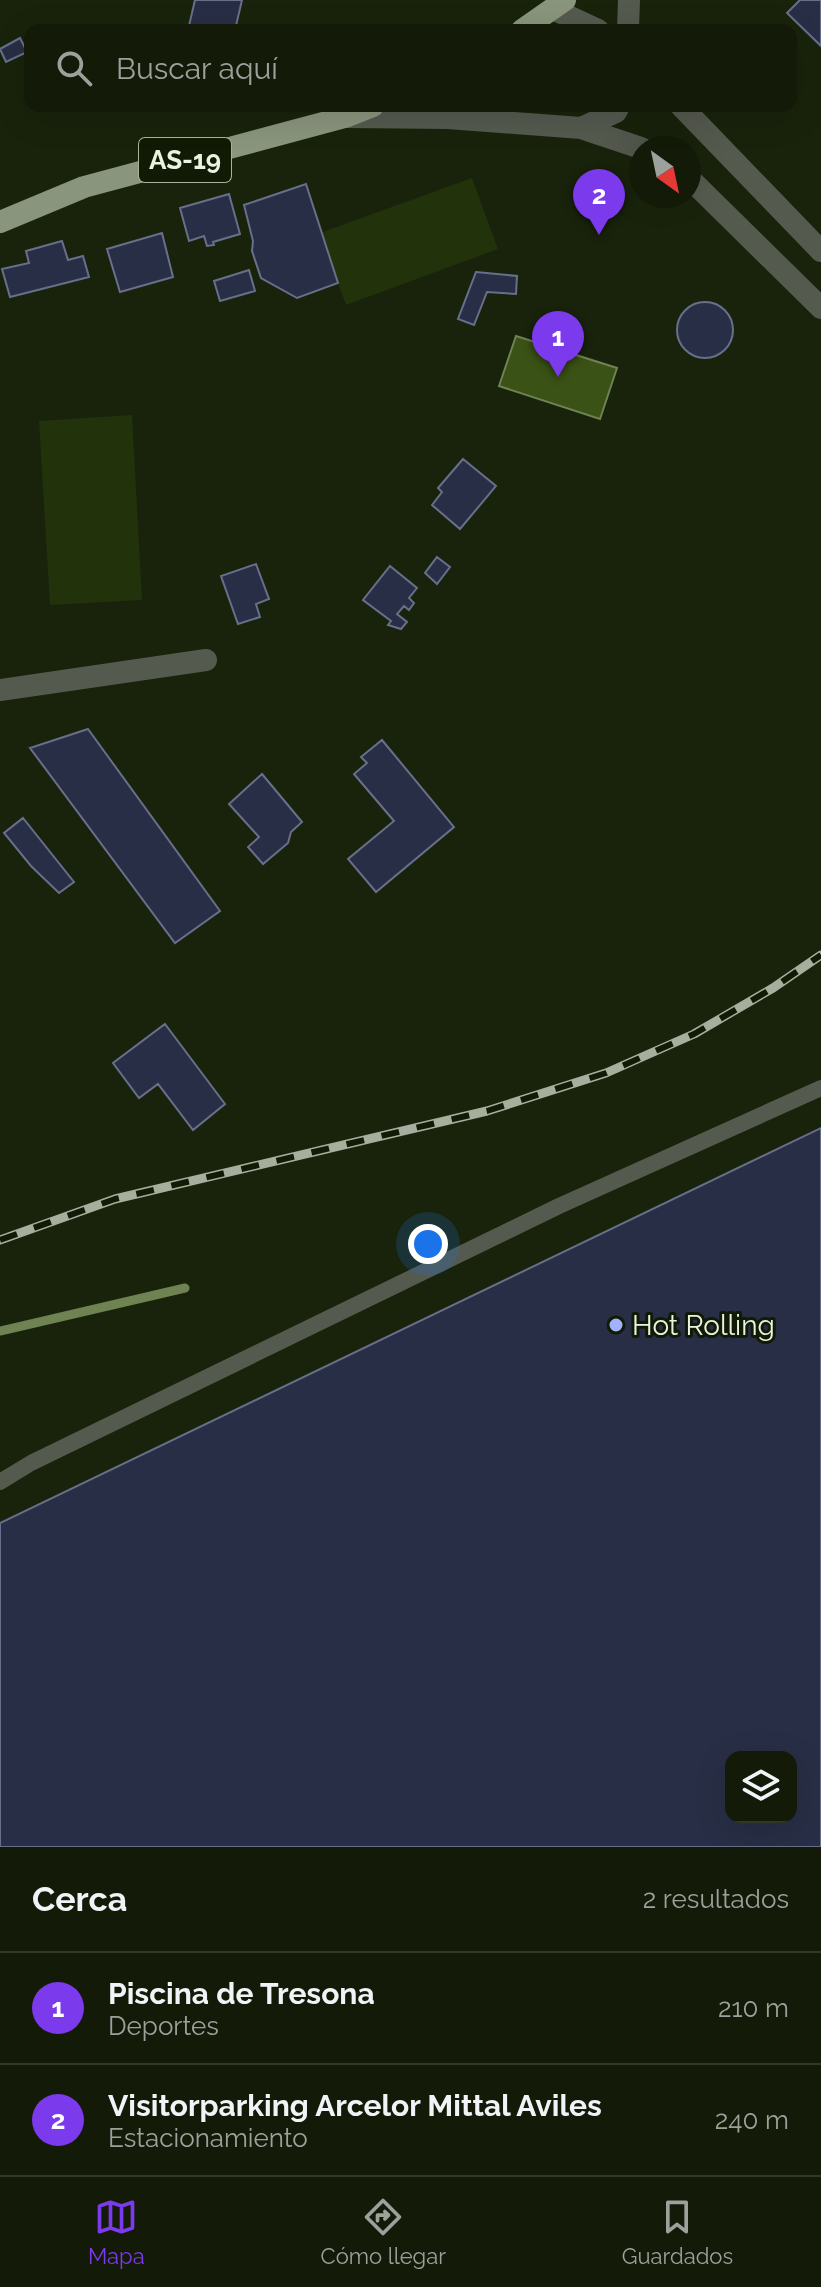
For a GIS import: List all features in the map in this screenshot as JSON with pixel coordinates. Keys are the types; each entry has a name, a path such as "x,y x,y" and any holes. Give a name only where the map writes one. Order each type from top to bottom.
{"main road":[{"path":"531,24 559,4"},
{"name":"AS-19","path":"0,222 84,187 358,112"}],"street":[{"path":"628,24 629,0"},
{"path":"559,4 589,24"},
{"path":"581,128 616,112"},
{"path":"687,112 821,251"},
{"path":"345,117 448,118 581,128 629,144"},
{"path":"701,190 821,308"},
{"path":"0,690 206,660"}],"lane":[{"path":"0,1482 31,1463 559,1206 821,1088"}],"shaded area":[{"path":"472,178 498,249 346,305 320,233"},
{"path":"516,336 617,368 600,419 499,386"},
{"path":"132,415 142,600 50,605 39,421"}],"building":[{"path":"195,0 242,0 236,24 189,24"},
{"path":"800,0 821,0 821,46 787,13"},
{"path":"20,38 24,53 6,62 0,49"},
{"path":"306,184 338,283 297,298 261,278 252,251 253,241 244,205"},
{"path":"229,194 240,234 207,246 204,236 189,241 180,208"},
{"path":"162,233 173,277 120,292 107,249"},
{"path":"62,241 68,260 83,256 89,277 10,297 2,269 29,263 26,251"},
{"path":"249,270 255,291 220,301 214,281"},
{"path":"476,272 517,276 516,294 487,292 474,325 458,319"},
{"path":"705,302 725,310 733,330 725,350 705,358 685,350 677,330 685,310"},
{"path":"463,459 496,486 460,529 432,505 442,492 438,488"},
{"path":"437,557 450,567 437,584 425,573"},
{"path":"256,564 269,599 256,604 260,617 238,624 221,576"},
{"path":"390,566 417,588 409,598 414,603 409,610 404,606 397,614 407,622 401,629 388,625 391,621 363,600"},
{"path":"88,729 220,911 175,943 30,748"},
{"path":"382,740 454,827 376,892 348,859 394,821 354,774 367,763 361,757"},
{"path":"262,774 302,822 291,832 288,843 263,864 248,847 259,837 229,804"},
{"path":"23,818 74,882 59,893 4,833"},
{"path":"165,1024 225,1104 193,1130 158,1084 139,1098 113,1063"},
{"name":"Hot Rolling","path":"821,1128 821,1847 0,1847 0,1523"}],"waterway":[{"path":"0,1331 185,1288"}],"railway":[{"path":"0,1240 115,1199 487,1111 606,1073 694,1034 773,988 821,955"}],"place":[{"name":"Visitorparking Arcelor Mittal Aviles","path":"599,235"},
{"name":"Piscina de Tresona","path":"558,377"},
{"name":"Hot Rolling","path":"616,1325"}]}
